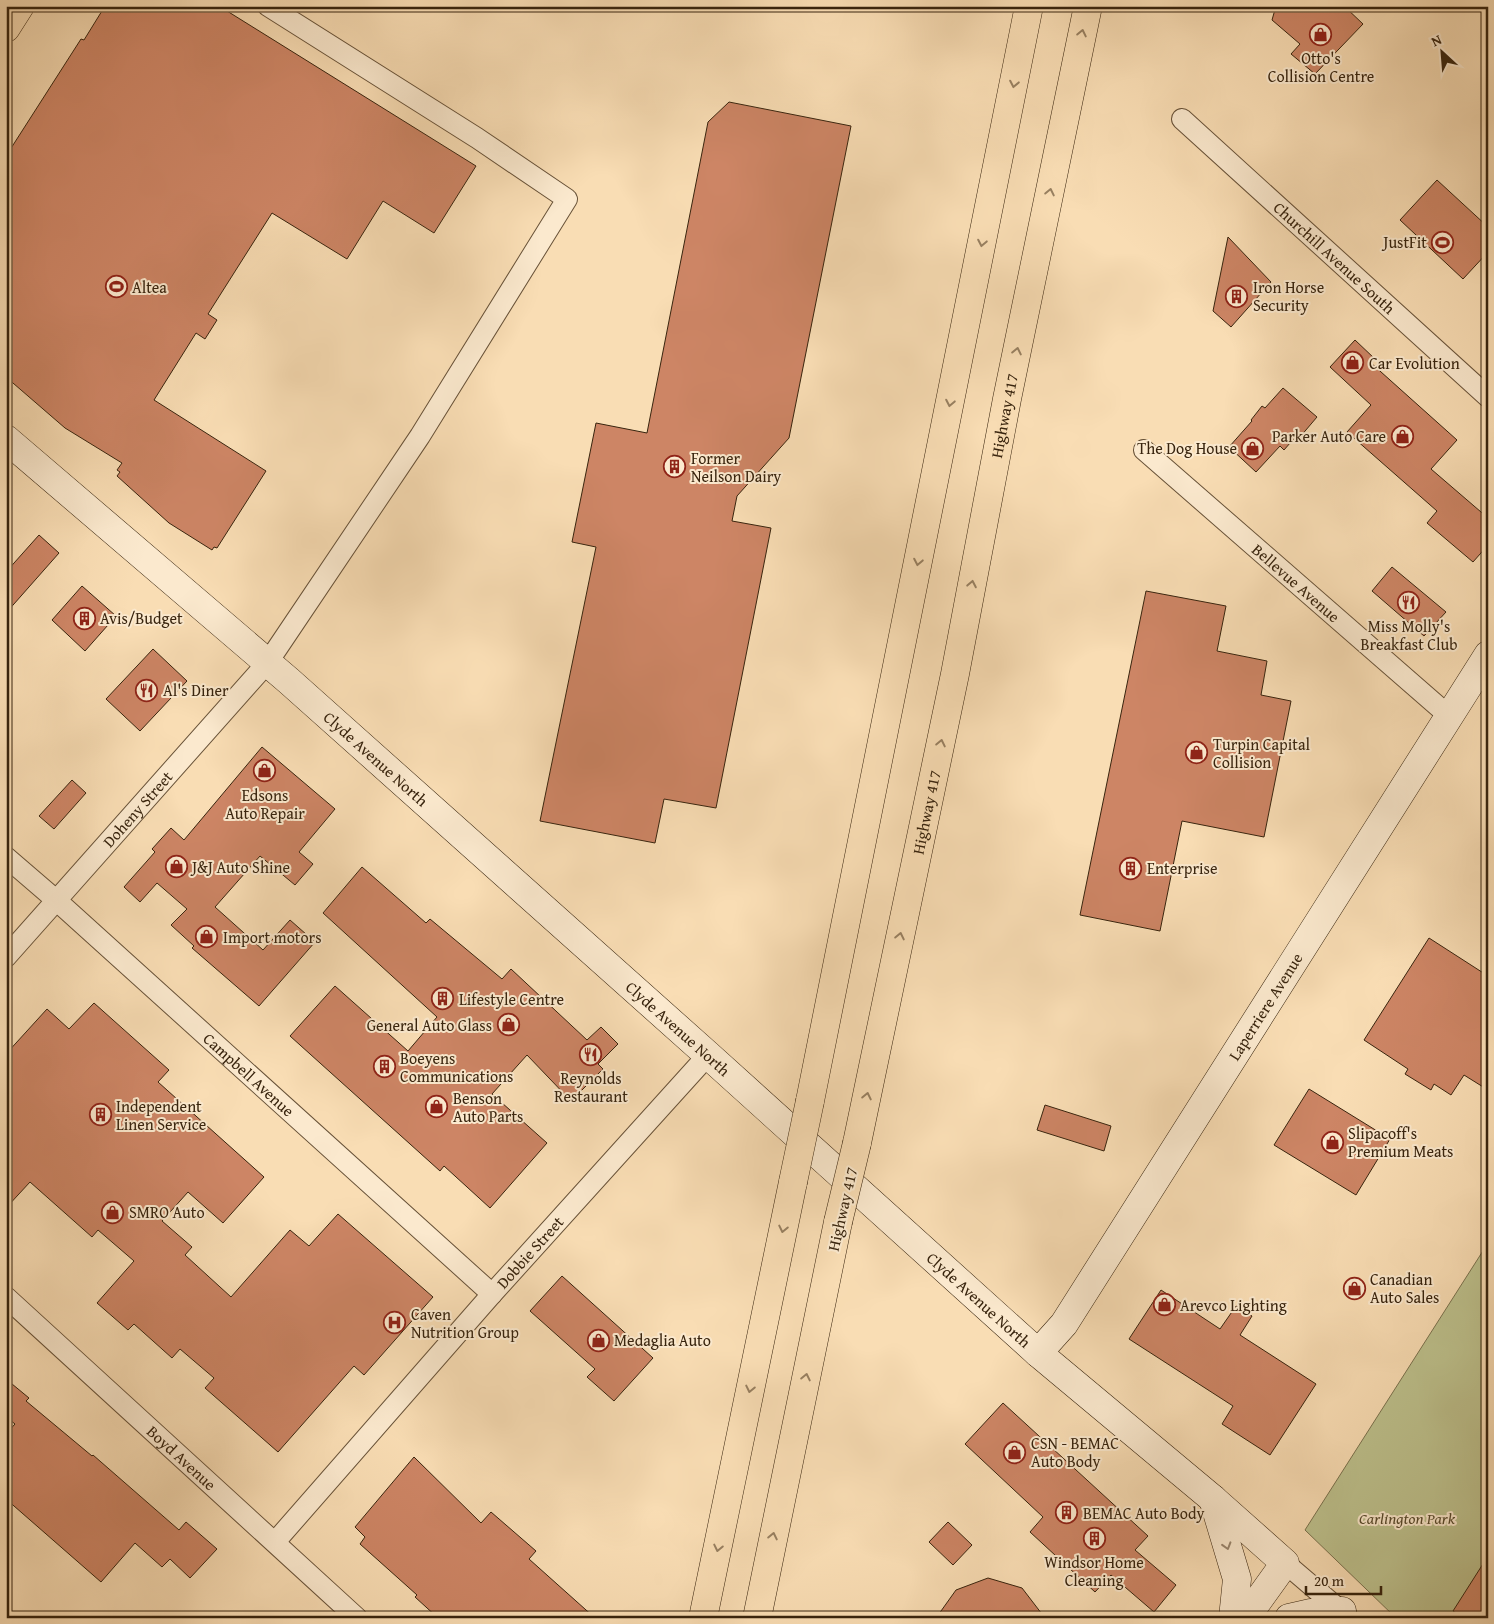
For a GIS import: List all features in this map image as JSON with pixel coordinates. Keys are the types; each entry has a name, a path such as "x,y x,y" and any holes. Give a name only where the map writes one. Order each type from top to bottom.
{"main road":[{"path":"6,28 20,6"},
{"path":"703,1618 810,1101 1029,6"},
{"name":"Highway 417","path":"757,1618 838,1222 857,1143 955,674 1007,399 1088,6"}],"street":[{"name":"Doheny Street","path":"6,957 268,662 420,436 567,198 477,138 268,6"},
{"name":"Churchill Avenue South","path":"1182,119 1488,397"},
{"name":"Clyde Avenue North","path":"6,439 268,662 1038,1353 1213,1499 1345,1615"},
{"name":"Bellevue Avenue","path":"1144,450 1449,716"},
{"name":"Laperriere Avenue","path":"1038,1353 1064,1324 1488,655"},
{"name":"Campbell Avenue","path":"6,857 492,1294"},
{"name":"Dobbie Street","path":"275,1542 492,1294 708,1055"},
{"name":"Boyd Avenue","path":"6,1297 357,1618"},
{"path":"1213,1499 1237,1579 1233,1618"},
{"path":"1247,1618 1285,1563"},
{"path":"1289,1618 1311,1614 1345,1615"}],"green space":[{"name":"Carlington Park","path":"1488,1243 1488,1618 1396,1618 1305,1530"}],"building":[{"name":"Altea","path":"105,6 219,6 476,166 434,233 383,201 347,259 272,213 208,314 217,320 205,339 196,333 154,400 266,471 217,548 214,547 212,550 169,523 117,476 120,472 117,470 122,463 65,428 6,377 6,156 81,39 84,40"},
{"name":"Otto's Collision Centre","path":"1276,6 1344,6 1363,24 1315,74 1291,54 1300,44 1272,20"},
{"name":"Former Neilson Dairy","path":"729,102 851,126 789,438 737,496 732,521 771,528 716,808 664,799 655,843 540,821 596,547 572,542 596,423 647,433 708,122"},
{"path":"1437,180 1488,227 1488,252 1463,279 1400,220"},
{"name":"Iron Horse Security","path":"1228,237 1271,282 1231,327 1213,311"},
{"path":"1355,340 1375,359 1371,363 1457,440 1431,469 1488,518 1488,545 1473,562 1427,523 1437,511 1347,432 1371,405 1330,367"},
{"path":"1283,388 1317,417 1300,437 1297,435 1284,450 1280,446 1256,472 1229,447 1252,421 1262,406 1265,408"},
{"path":"39,535 59,553 6,613 6,572"},
{"name":"Miss Molly's Breakfast Club","path":"1392,567 1446,612 1424,636 1372,591"},
{"name":"Avis/Budget","path":"82,586 116,616 85,651 52,620"},
{"name":"Turpin Capital Collision","path":"1146,591 1226,606 1217,651 1267,661 1261,695 1291,701 1264,837 1182,821 1160,931 1080,915"},
{"name":"Al's Diner","path":"153,649 187,681 140,731 106,699"},
{"path":"262,747 335,809 299,852 313,864 295,885 260,856 215,907 263,950 290,920 315,942 259,1006 192,948 194,946 171,925 187,909 157,883 140,902 124,887 155,852 152,849 171,828 184,840"},
{"path":"72,780 86,793 54,829 39,816"},
{"path":"362,867 426,923 430,919 502,979 511,969 587,1040 601,1027 618,1044 598,1064 603,1069 571,1101 527,1055 492,1094 547,1143 490,1208 444,1166 440,1171 290,1036 335,986 408,1051 437,1017 323,913"},
{"path":"1429,938 1488,976 1488,1090 1464,1075 1451,1095 1434,1084 1431,1090 1405,1074 1408,1069 1364,1040"},
{"path":"94,1003 169,1070 158,1082 264,1177 223,1223 188,1192 162,1221 192,1247 185,1255 231,1297 290,1230 309,1246 338,1214 433,1297 364,1375 354,1366 278,1452 205,1388 214,1378 180,1349 172,1358 134,1324 128,1330 97,1303 134,1261 98,1230 92,1237 30,1182 6,1208 6,1054 47,1009 69,1029"},
{"name":"Slipacoff's Premium Meats","path":"1309,1089 1390,1139 1356,1195 1274,1145"},
{"path":"1045,1105 1111,1126 1104,1151 1037,1130"},
{"name":"Medaglia Auto","path":"562,1276 653,1358 614,1401 587,1377 595,1369 530,1311"},
{"path":"1161,1290 1220,1329 1236,1306 1252,1316 1240,1335 1316,1384 1270,1455 1222,1424 1233,1406 1129,1339"},
{"path":"6,1379 29,1398 26,1401 93,1455 179,1530 186,1522 217,1549 190,1578 170,1559 162,1567 135,1543 101,1582 6,1499 6,1434 15,1424 10,1420 6,1424"},
{"path":"1003,1403 1148,1536 1135,1550 1176,1585 1154,1612 1111,1575 1095,1592 1030,1532 1043,1517 965,1444"},
{"path":"414,1457 481,1523 491,1512 536,1551 529,1559 595,1618 438,1618 415,1597 417,1595 360,1544 365,1537 355,1527"},
{"path":"948,1522 972,1545 953,1565 929,1542"},
{"path":"1488,1556 1488,1618 1463,1618 1453,1611"},
{"path":"988,1578 1022,1588 1045,1618 936,1618 956,1590"}],"place":[{"name":"Otto's Collision Centre","path":"1321,34"},
{"name":"JustFit","path":"1443,242"},
{"name":"Altea","path":"116,287"},
{"name":"Iron Horse Security","path":"1237,296"},
{"name":"Car Evolution","path":"1353,363"},
{"name":"Parker Auto Care","path":"1402,436"},
{"name":"The Dog House","path":"1253,448"},
{"name":"Former Neilson Dairy","path":"675,467"},
{"name":"Miss Molly's Breakfast Club","path":"1409,602"},
{"name":"Avis/Budget","path":"84,618"},
{"name":"Al's Diner","path":"147,690"},
{"name":"Turpin Capital Collision","path":"1197,753"},
{"name":"Edsons Auto Repair","path":"265,771"},
{"name":"J&J Auto Shine","path":"176,867"},
{"name":"Enterprise","path":"1131,868"},
{"name":"Import motors","path":"207,937"},
{"name":"Lifestyle Centre","path":"443,999"},
{"name":"General Auto Glass","path":"508,1025"},
{"name":"Reynolds Restaurant","path":"591,1054"},
{"name":"Boeyens Communications","path":"384,1067"},
{"name":"Benson Auto Parts","path":"437,1107"},
{"name":"Independent Linen Service","path":"100,1115"},
{"name":"Slipacoff's Premium Meats","path":"1332,1142"},
{"name":"SMRO Auto","path":"113,1212"},
{"name":"Canadian Auto Sales","path":"1354,1288"},
{"name":"Arevco Lighting","path":"1164,1305"},
{"name":"Caven Nutrition Group","path":"395,1323"},
{"name":"Medaglia Auto","path":"598,1340"},
{"name":"CSN - BEMAC Auto Body","path":"1015,1452"},
{"name":"BEMAC Auto Body","path":"1067,1513"},
{"name":"Windsor Home Cleaning","path":"1094,1538"}]}
